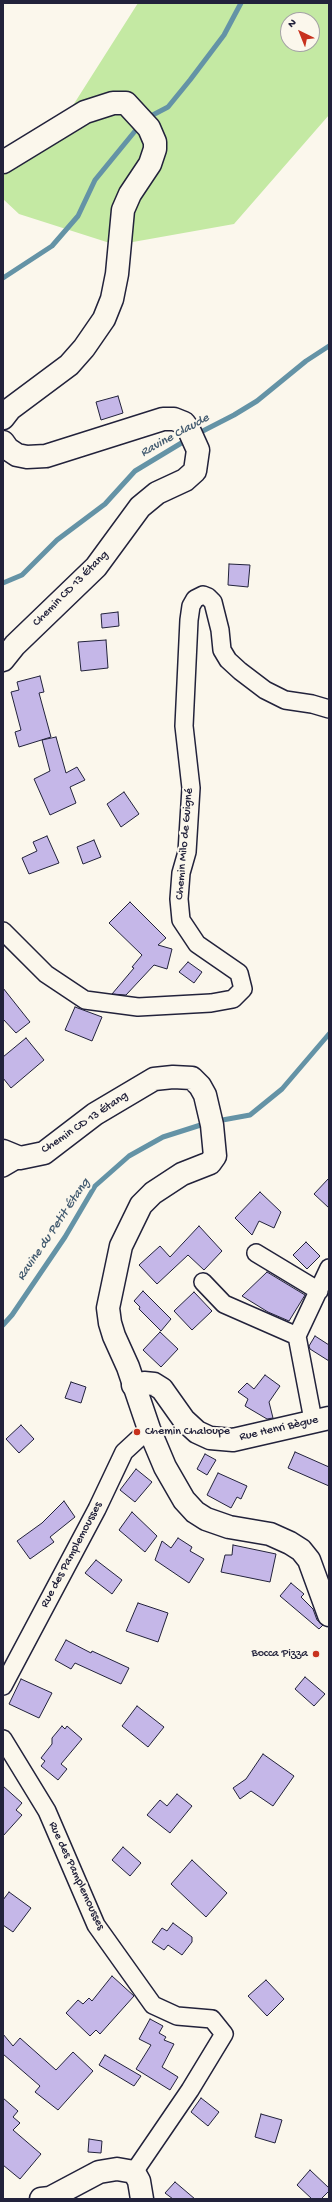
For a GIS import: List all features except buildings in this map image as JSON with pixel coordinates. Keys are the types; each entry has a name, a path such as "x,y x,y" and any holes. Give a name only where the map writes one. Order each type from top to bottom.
{"main road":[{"path":"3,162 85,112 113,103 126,103 138,115 151,132 155,142 153,158 130,194 124,210 112,299 104,319 84,348 69,365 10,409 3,418"},
{"name":"Chemin CD 13 Étang","path":"3,442 8,449 17,455 27,457 46,456 163,419 174,419 184,423 189,430 198,450 195,471 185,480 157,493 140,507 96,567 15,645 3,660"},
{"name":"Chemin CD 13 Étang","path":"9,1159 44,1153 95,1114 154,1079 172,1077 192,1078 200,1086 205,1095 216,1149 215,1156 210,1163 182,1174 153,1193 138,1210 121,1246 108,1308 114,1336 122,1351 133,1385"},
{"name":"Rue Henri Bègue","path":"133,1385 144,1383 154,1384 162,1389 184,1420 197,1432 210,1438 233,1440 321,1419"},
{"path":"133,1385 165,1467 184,1500 195,1512 206,1519 229,1527 270,1534 290,1542 301,1550 309,1560 329,1615"},
{"path":"41,2199 50,2198 99,2172 117,2169 134,2172 139,2182 142,2199"}],"street":[{"name":"Chemin Milo de Guigné","path":"3,931 46,974 85,1000 138,1007 211,1003 233,999 243,989 239,973 197,944 181,920 179,899 181,873 186,852 191,788 184,726 189,620 191,606 196,599 203,596 208,597 213,602 220,630 222,650 228,660 240,671 265,690 285,700 312,704 329,710"},
{"path":"256,1253 318,1291"},
{"path":"321,1419 297,1336 329,1268"},
{"path":"203,1282 224,1304 297,1336"},
{"name":"Rue des Pamplemousses","path":"3,1686 97,1509 124,1452 149,1429"},
{"name":"Rue des Pamplemousses","path":"3,1739 47,1811 96,1925 153,2005 177,2016 212,2019 224,2034 190,2090 134,2172"}],"green space":[{"path":"138,3 329,3 329,115 234,224 116,245 19,214 3,199 3,158 51,140"}],"waterway":[{"path":"147,118 168,107 224,35 241,3"},
{"path":"3,278 52,246 78,216 95,180 140,125"},
{"name":"Ravine Claude","path":"197,434 257,401 306,361 329,346"},
{"name":"Ravine Claude","path":"3,583 22,575 57,540 105,504 135,471 188,439"},
{"name":"Ravine du Petit Étang","path":"217,1121 250,1115 282,1089 329,1034"},
{"name":"Ravine du Petit Étang","path":"3,1325 12,1315 65,1237 95,1186 129,1156 163,1137 207,1123"}],"place":[{"name":"Chemin Chaloupe","path":"137,1432"},
{"name":"Bocca Pizza","path":"316,1654"}]}
